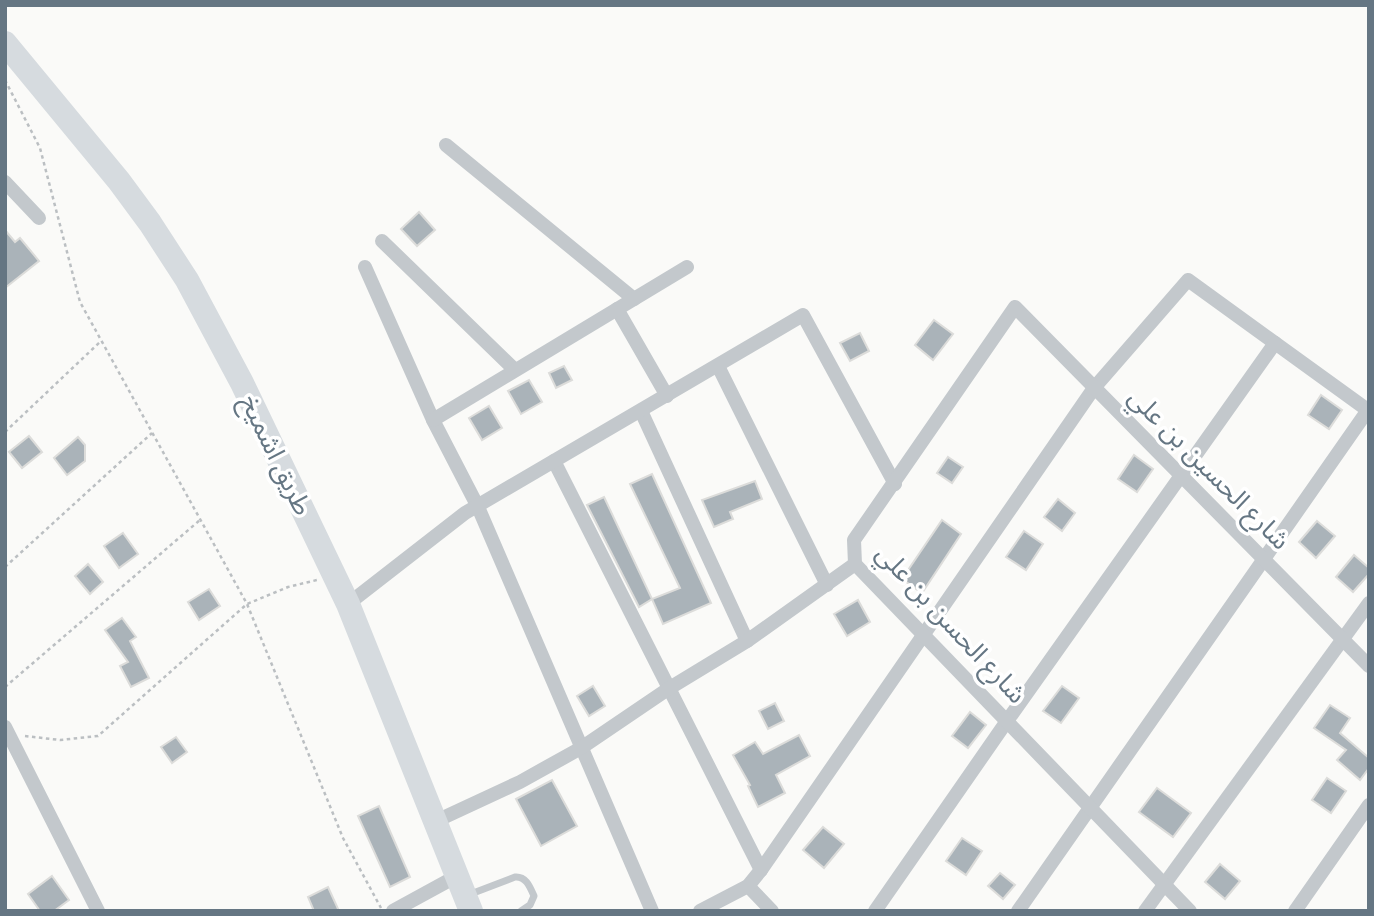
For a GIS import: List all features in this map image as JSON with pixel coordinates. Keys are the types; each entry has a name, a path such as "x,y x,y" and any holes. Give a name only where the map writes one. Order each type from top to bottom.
{"highway":[{"name":"طريق اشميخ","path":"5,43 119,181 187,281 242,383 348,604 464,894"}],"street":[{"path":"446,145 634,299"},
{"path":"5,182 39,218"},
{"path":"382,241 515,370"},
{"path":"365,267 433,419 478,507 652,911"},
{"path":"433,419 687,267"},
{"path":"700,911 748,886 761,870 1094,388 1188,280 1368,411 1018,911"},
{"name":"شارع الحسين بن علي","path":"1015,307 1369,666"},
{"name":"شارع الحسن بن علي","path":"1015,307 854,540 855,564 1190,911"},
{"path":"617,309 667,396"},
{"path":"348,604 456,520 803,315 895,484"},
{"path":"875,911 1275,343"},
{"path":"718,366 827,585"},
{"path":"641,411 747,641"},
{"path":"554,461 761,870"},
{"path":"436,821 520,782 581,748 668,689 747,641 855,564"},
{"path":"1145,911 1369,603"},
{"path":"7,731 98,911"},
{"path":"1295,911 1369,805"},
{"path":"748,886 772,911"},
{"path":"394,911 464,894"}],"lane":[{"path":"464,894 521,877 534,896 530,905 521,911"}],"path":[{"path":"5,80 40,148 80,302 247,604 343,838 382,911"},
{"path":"5,432 101,341"},
{"path":"5,567 152,433"},
{"path":"5,687 200,520"},
{"path":"7,731 60,740 98,736 247,604 288,587 334,576"}],"building":[{"path":"419,212 435,230 417,246 401,229"},
{"path":"5,230 15,242 20,238 39,261 5,288"},
{"path":"934,320 953,334 933,360 915,345"},
{"path":"860,333 869,351 850,361 840,343"},
{"path":"564,366 572,380 556,388 549,373"},
{"path":"529,380 542,402 521,414 508,391"},
{"path":"1321,395 1342,410 1329,429 1308,415"},
{"path":"489,406 502,428 482,440 469,418"},
{"path":"29,436 42,452 22,468 9,452"},
{"path":"78,437 85,445 85,461 67,475 54,458"},
{"path":"1134,455 1153,469 1137,492 1118,479"},
{"path":"948,457 963,467 952,483 937,473"},
{"path":"652,474 711,603 663,624 652,599 680,588 630,484"},
{"path":"755,481 762,499 730,512 733,519 714,527 702,500"},
{"path":"604,497 652,599 639,607 587,505"},
{"path":"1058,499 1075,513 1062,531 1044,517"},
{"path":"942,520 961,534 922,593 902,579"},
{"path":"1317,521 1335,536 1316,558 1299,542"},
{"path":"1024,531 1043,544 1026,570 1006,557"},
{"path":"123,533 138,554 119,568 104,546"},
{"path":"1354,555 1369,568 1369,574 1353,592 1336,577"},
{"path":"88,564 103,582 90,594 75,576"},
{"path":"209,589 220,606 199,620 188,602"},
{"path":"858,600 870,622 847,636 834,614"},
{"path":"122,618 136,637 130,641 149,678 131,687 120,666 128,662 105,630"},
{"path":"593,686 605,706 589,716 577,696"},
{"path":"1062,686 1079,698 1061,723 1043,711"},
{"path":"775,703 784,721 768,729 759,711"},
{"path":"1330,705 1350,718 1340,733 1369,758 1369,768 1360,780 1337,760 1346,750 1314,728"},
{"path":"970,712 986,725 968,748 952,736"},
{"path":"799,735 810,756 776,775 785,793 758,807 748,786 750,785 733,755 755,742 763,754"},
{"path":"176,737 187,752 172,763 161,747"},
{"path":"1327,778 1346,791 1331,813 1312,800"},
{"path":"552,780 577,826 541,846 516,799"},
{"path":"1157,788 1191,813 1173,837 1139,812"},
{"path":"379,806 410,877 390,887 358,816"},
{"path":"823,827 844,844 824,868 803,850"},
{"path":"962,838 982,851 966,875 946,861"},
{"path":"1220,864 1240,881 1225,899 1205,882"},
{"path":"1000,873 1015,885 1003,899 988,886"},
{"path":"52,876 69,900 54,911 40,911 28,894"},
{"path":"328,887 339,911 314,911 308,897"}]}
